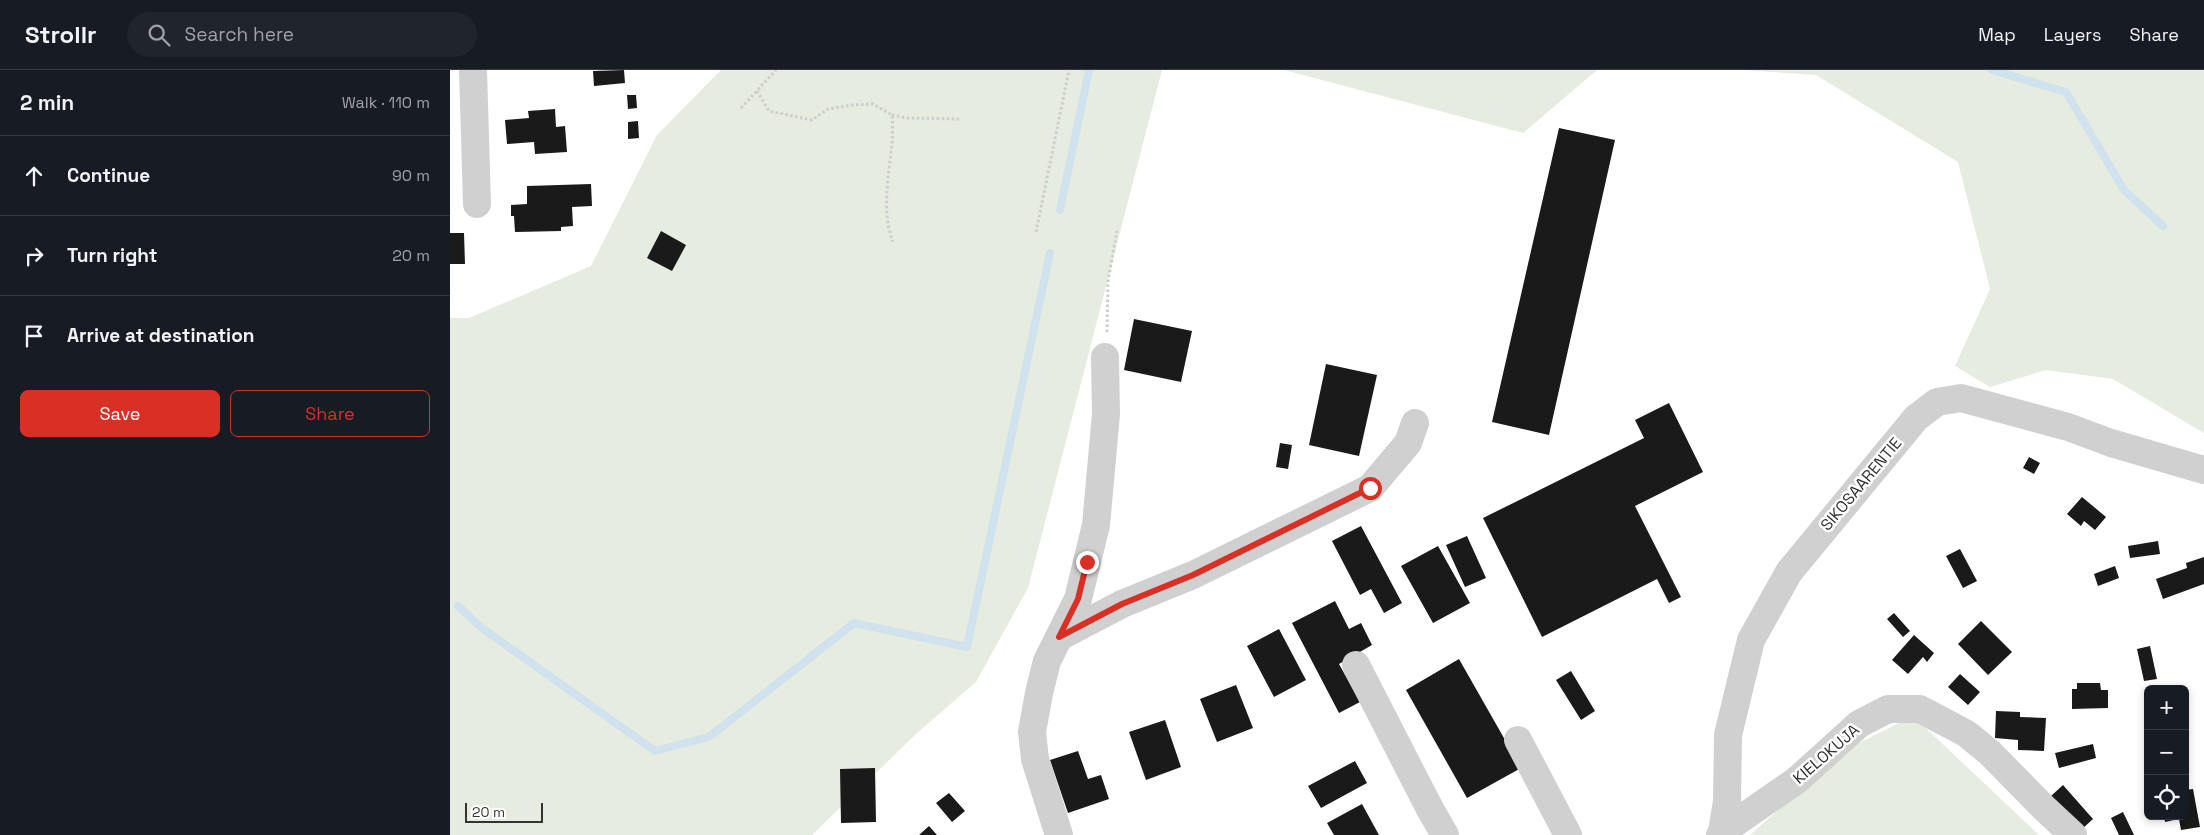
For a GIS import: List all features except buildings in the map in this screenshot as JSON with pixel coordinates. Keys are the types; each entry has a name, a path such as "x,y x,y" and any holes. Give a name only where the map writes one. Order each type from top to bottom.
{"street":[{"path":"473,70 477,204"},
{"path":"1059,835 1035,759 1032,732 1047,661 1078,599 1096,525 1106,414 1105,357"},
{"name":"SIKOSAARENTIE","path":"1721,834 1727,801 1728,735 1751,640 1789,572 1916,418 1937,402 1962,398 2068,426 2111,443 2204,470"},
{"path":"1059,637 1122,604 1193,575 1370,488 1408,443 1416,423"},
{"path":"1356,665 1445,835"},
{"name":"KIELOKUJA","path":"1721,834 1797,780 1859,724 1888,709 1920,709 1967,734 1990,753 2073,835"},
{"path":"1518,740 1568,835"}],"path":[{"path":"741,108 776,70"},
{"path":"1036,232 1069,70"},
{"path":"757,91 769,111 812,120 828,109 873,104 892,115 907,118 960,120"},
{"path":"892,115 894,134 886,181 888,229 893,242"},
{"path":"1105,357 1108,281 1117,231"}],"shaded area":[{"path":"721,70 1162,70 1028,588 976,682 916,734 812,835 450,835 450,318 469,318 591,266 657,135"},
{"path":"1284,70 1597,70 1523,133"},
{"path":"1742,70 2204,70 2204,433 2113,379 2046,370 1990,387 1955,366 1990,289 1958,162 1816,75"},
{"path":"1913,716 2039,835 1750,835 1845,750"}],"waterway":[{"path":"1060,210 1089,70"},
{"path":"1992,70 2066,92 2124,190 2163,226"},
{"path":"458,606 482,628 655,751 709,737 854,623 967,647 1050,253"}],"route":[{"path":"1087,562 1078,599 1059,637 1122,604 1193,575 1370,488"}]}
